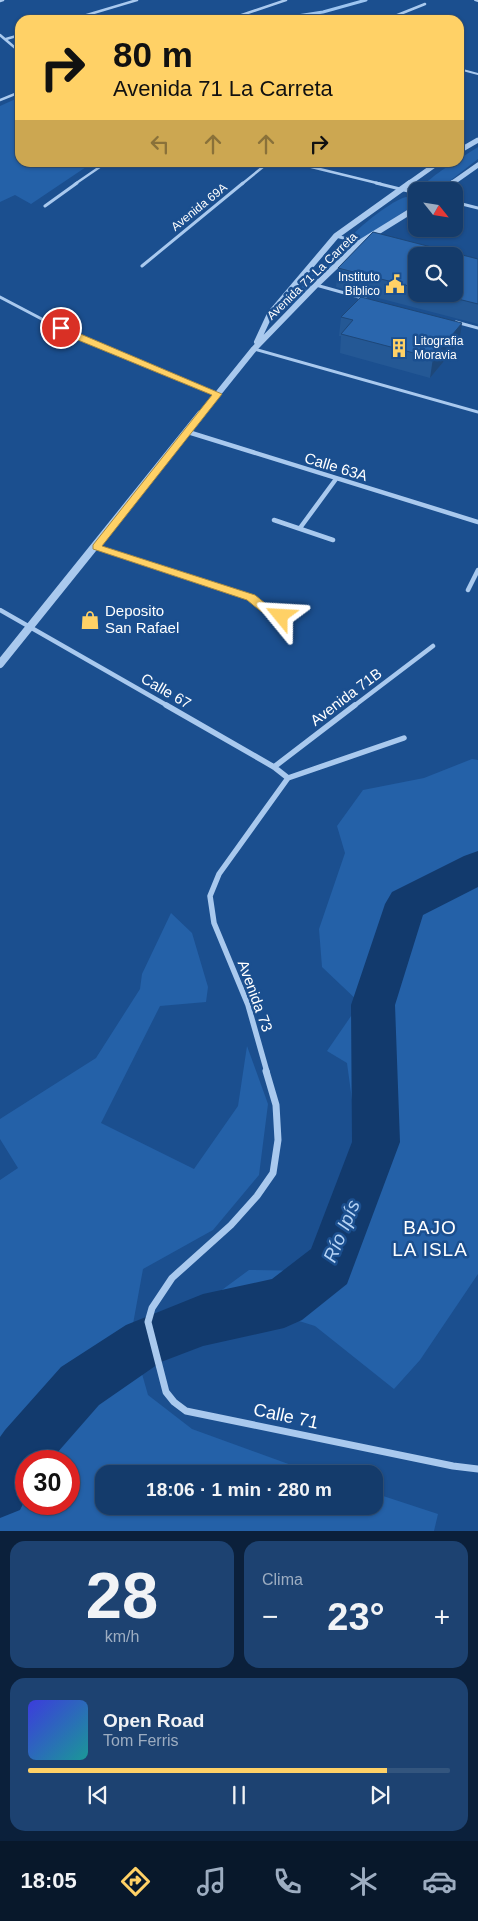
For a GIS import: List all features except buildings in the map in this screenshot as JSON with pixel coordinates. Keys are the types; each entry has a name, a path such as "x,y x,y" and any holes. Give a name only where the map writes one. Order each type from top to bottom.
{"street":[{"path":"87,15 137,0"},
{"path":"242,15 286,0"},
{"path":"398,15 425,4"},
{"path":"0,35 15,47"},
{"path":"6,39 15,36"},
{"path":"0,100 15,94"},
{"path":"464,148 478,140"},
{"path":"454,182 478,165"},
{"path":"45,206 100,167"},
{"name":"Avenida 69A","path":"142,266 262,167"},
{"path":"311,167 408,191"},
{"name":"Avenida 71 La Carreta","path":"254,349 270,314 336,236 431,167"},
{"path":"463,204 478,208"},
{"name":"Avenida 71 La Carreta","path":"0,664 254,349 361,242 408,213"},
{"path":"336,236 371,245"},
{"path":"316,286 373,300"},
{"path":"0,297 76,336 218,394"},
{"path":"449,320 478,328"},
{"path":"254,349 478,412"},
{"name":"Calle 63A","path":"188,432 478,522"},
{"path":"300,528 336,479"},
{"path":"274,520 333,540"},
{"path":"96,547 251,597 268,610 281,616"},
{"path":"468,590 478,570"},
{"name":"Calle 67","path":"0,610 274,767 288,778"},
{"name":"Avenida 71B","path":"274,767 433,646"},
{"path":"288,778 404,738"},
{"name":"Avenida 73","path":"148,1322 152,1308 172,1278 231,1225 257,1196 273,1173 278,1140 276,1105 248,1004 214,923 210,896 218,874 288,778"},
{"name":"Calle 71","path":"148,1322 166,1392 174,1402 186,1410 453,1466 478,1469"}],"lane":[{"path":"464,70 478,74"}],"shaded area":[{"path":"15,99 15,167 86,167 31,204 15,195 0,202 0,106"},
{"path":"478,147 478,159 449,182 427,182 447,167 464,167 464,156"},
{"path":"408,197 408,209 359,241 350,238 376,214 400,199"},
{"path":"342,243 354,245 295,306 286,304"},
{"path":"472,759 478,760 478,1274 420,1360 394,1389 315,1326 215,1295 249,1270 310,1271 366,1204 347,1063 327,1051 360,1003 322,967 319,929 345,853 337,826 363,790 424,778"},
{"path":"171,913 192,933 208,987 206,1002 160,1006 101,1123 194,1169 238,1106 247,1046 268,1104 259,1175 213,1230 143,1269 131,1335 148,1395 192,1429 291,1465 95,1465 95,1515 383,1515 383,1496 438,1514 434,1531 0,1531 0,1180 18,1168 0,1139 0,1119 96,1058 140,989 142,974"}],"waterway":[{"path":"304,15 323,12 366,0"},
{"name":"Río Ipís","path":"0,1490 24,1449 80,1386 144,1343 203,1320 284,1302 329,1266 376,1142 373,1005 406,904 478,868"}],"place":[{"name":"Instituto Biblico","path":"395,284"},
{"name":"Litografia Moravia","path":"399,348"},
{"name":"Deposito San Rafael","path":"90,620"}],"district":[{"name":"BAJO LA ISLA","path":"430,1238"}],"route":[{"path":"61,328 76,336 218,394 96,547 251,597 259,605 281,616"}]}
